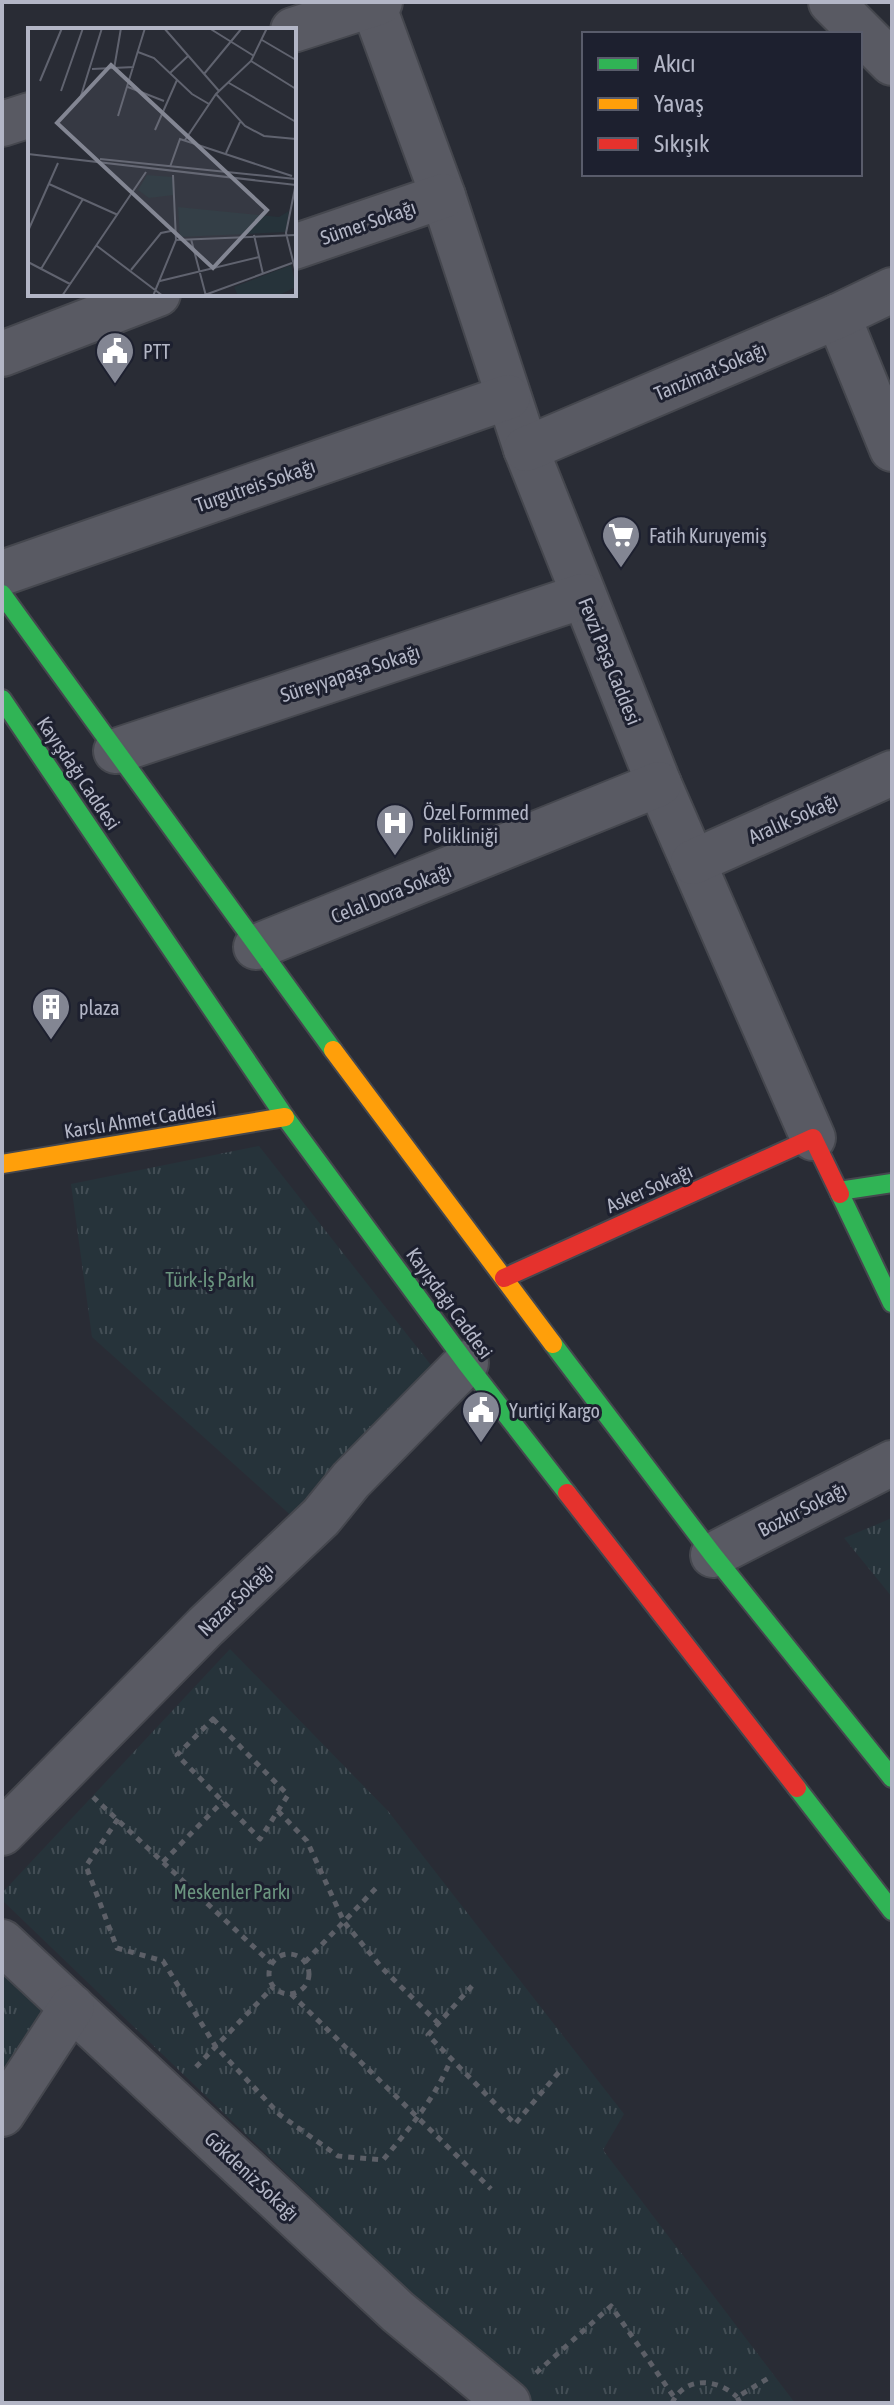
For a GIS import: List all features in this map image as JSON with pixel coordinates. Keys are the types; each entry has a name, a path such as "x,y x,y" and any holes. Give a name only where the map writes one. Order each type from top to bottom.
{"main road":[{"name":"Kayışdağı Caddesi","path":"2,594 256,947 504,1278 713,1555 892,1778"},
{"name":"Kayışdağı Caddesi","path":"2,699 285,1117 466,1363 892,1911"},
{"name":"Karslı Ahmet Caddesi","path":"2,1164 285,1117"},
{"name":"Fevzi Paşa Caddesi","path":"813,1138 892,1303"},
{"name":"Asker Sokağı","path":"504,1278 813,1138"},
{"path":"839,1191 892,1183"}],"street":[{"path":"831,2 889,55"},
{"path":"296,29 375,3"},
{"name":"Fevzi Paşa Caddesi","path":"375,3 443,196 526,449 659,784 813,1138"},
{"path":"2,124 28,116"},
{"name":"Sümer Sokağı","path":"296,246 443,196"},
{"name":"Tanzimat Sokağı","path":"526,449 892,290"},
{"path":"2,354 153,296"},
{"path":"838,316 892,449"},
{"name":"Turgutreis Sokağı","path":"2,573 508,397"},
{"name":"Süreyyapaşa Sokağı","path":"116,751 583,596"},
{"name":"Aralık Sokağı","path":"693,862 892,773"},
{"name":"Celal Dora Sokağı","path":"256,947 659,784"},
{"name":"Nazar Sokağı","path":"2,1833 17,1790 64,1770 206,1626 321,1517 351,1480 466,1363"},
{"name":"Bozkır Sokağı","path":"713,1555 892,1463"},
{"name":"Gökdeniz Sokağı","path":"2,1942 398,2312 507,2402"},
{"path":"2,2114 72,2007"}],"path":[{"path":"213,1719 288,1795 278,1811 260,1839 177,1755 213,1719"},
{"path":"64,1770 271,1963"},
{"path":"163,1862 223,1801"},
{"path":"278,1811 307,1841 344,1922 383,1969 439,2024"},
{"path":"118,1819 86,1866 117,1948 163,1961 216,2047 280,2115 338,2156 383,2160 418,2118 444,2078 451,2059"},
{"path":"305,1962 378,1886"},
{"path":"291,1994 304,1987 308,1967 300,1957 281,1955 271,1963 268,1975 273,1987 291,1994 491,2189"},
{"path":"472,1986 428,2035 515,2124 559,2072"},
{"path":"168,2097 273,1987"},
{"path":"507,2402 611,2306 673,2400 684,2388 709,2382 727,2388 738,2400 772,2376"}],"green space":[{"name":"Türk-İş Parkı","path":"259,1146 442,1379 305,1528 92,1337 71,1184"},
{"path":"892,1518 892,1597 844,1538"},
{"name":"Meskenler Parkı","path":"230,1649 388,1811 624,2114 603,2150 795,2403 525,2403 2,1900 2,1893"},
{"path":"2,1968 86,2021 2,2111"}],"traffic: fast":[{"path":"2,594 333,1050"},
{"path":"2,699 285,1117 466,1363 567,1493"},
{"path":"839,1191 892,1183"},
{"path":"840,1194 892,1303"},
{"path":"553,1344 713,1555 892,1778"},
{"path":"797,1788 892,1911"}],"traffic: slow":[{"path":"333,1050 553,1344"},
{"path":"2,1164 285,1117"}],"traffic: jam":[{"path":"504,1278 813,1138 840,1194"},
{"path":"567,1493 797,1788"}],"place":[{"name":"PTT","path":"115,385"},
{"name":"Fatih Kuruyemiş","path":"621,569"},
{"name":"Özel Formmed Polikliniği","path":"395,857"},
{"name":"plaza","path":"51,1041"},
{"name":"Yurtiçi Kargo","path":"481,1444"}]}
